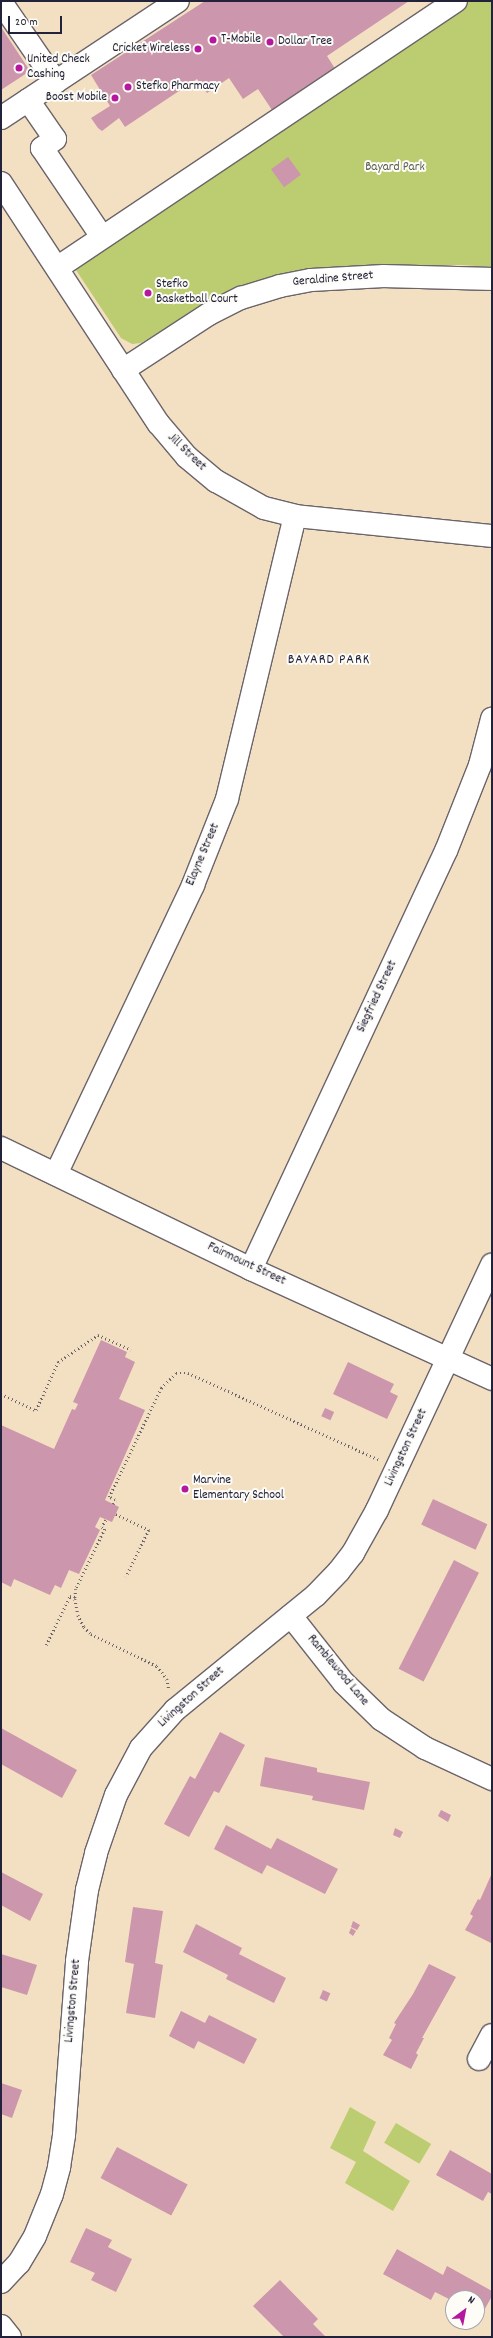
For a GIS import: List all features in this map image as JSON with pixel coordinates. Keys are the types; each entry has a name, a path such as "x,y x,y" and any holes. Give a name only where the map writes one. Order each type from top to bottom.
{"street":[{"path":"1,118 178,1"},
{"path":"57,268 456,1"},
{"path":"1,2 56,82"},
{"path":"28,100 55,138 42,148 102,237"},
{"name":"Jill Street","path":"1,184 167,435 201,469 233,492 249,501 279,513 295,516 492,536"},
{"name":"Geraldine Street","path":"124,370 226,304 280,286 311,280 384,276 492,280"},
{"name":"Elayne Street","path":"56,1174 193,885 227,799 295,516"},
{"name":"Siegfried Street","path":"251,1269 446,851 480,765 492,720"},
{"name":"Fairmount Street","path":"1,1148 251,1269 492,1379"},
{"name":"Livingston Street","path":"1,2282 19,2263 35,2236 52,2194 59,2167 63,2141 77,1961 87,1890 100,1838 116,1795 141,1748 175,1710 291,1616 330,1581 360,1542 380,1503 492,1265"},
{"name":"Ramblewood Lane","path":"291,1616 344,1683 381,1719 425,1748 492,1779"},
{"path":"479,2059 492,2035"},
{"path":"1,2326 10,2337"}],"path":[{"path":"1,1394 36,1410 58,1362 98,1335 131,1350"},
{"path":"113,1504 115,1500 109,1497 157,1395 165,1382 176,1373 188,1373 378,1459"},
{"path":"116,1514 149,1530 126,1577"},
{"path":"106,1520 102,1527 105,1528 76,1589 75,1597 78,1615 87,1630 97,1638 158,1666 167,1678 169,1689"},
{"path":"46,1646 70,1596 75,1597"}],"green space":[{"name":"Bayard Park","path":"470,1 492,1 492,267 461,265 364,265 312,270 251,283 216,298 141,343 132,344 121,338 72,264"},
{"path":"350,2107 376,2122 363,2151 410,2181 393,2211 345,2183 356,2162 330,2148"},
{"path":"396,2123 431,2144 419,2164 384,2143"}],"building":[{"path":"205,1 409,1 327,56 339,75 276,116 258,89 243,99 229,78 207,93 197,79 125,127 119,118 102,131 98,128 91,118 110,106 91,75"},
{"path":"1,27 30,71 1,90"},
{"path":"288,157 301,175 284,187 271,169"},
{"path":"101,1340 127,1352 125,1357 135,1362 119,1399 145,1410 105,1500 119,1507 112,1522 100,1517 95,1527 100,1530 79,1574 69,1570 61,1588 55,1585 50,1595 14,1579 11,1587 1,1582 1,1425 54,1449 72,1409 75,1410 78,1404 73,1402"},
{"path":"348,1362 394,1384 390,1392 398,1396 387,1419 333,1394"},
{"path":"325,1408 334,1412 330,1420 321,1416"},
{"path":"433,1499 487,1524 476,1550 421,1524"},
{"path":"454,1560 479,1573 424,1681 399,1669"},
{"path":"1,1728 77,1770 62,1798 1,1764"},
{"path":"220,1732 245,1745 219,1793 214,1791 189,1837 164,1824 190,1776 195,1779"},
{"path":"265,1757 317,1768 317,1772 370,1782 364,1810 312,1800 313,1796 260,1786"},
{"path":"441,1810 451,1815 448,1822 438,1816"},
{"path":"226,1825 271,1849 277,1838 338,1869 325,1894 267,1865 262,1874 214,1849"},
{"path":"395,1828 403,1832 400,1838 393,1835"},
{"path":"1,1872 43,1894 30,1921 1,1905"},
{"path":"492,1873 491,1943 465,1930 473,1916 470,1914 478,1899 480,1900"},
{"path":"133,1907 163,1911 155,1963 163,1965 155,2018 126,2013 134,1964 125,1962"},
{"path":"353,1921 360,1925 357,1930 351,1927"},
{"path":"196,1924 242,1948 239,1954 286,1978 274,2003 226,1979 228,1975 183,1952"},
{"path":"351,1928 356,1931 353,1936 349,1933"},
{"path":"1,1954 37,1965 27,1995 1,1987"},
{"path":"429,1964 456,1977 422,2038 424,2038 416,2053 418,2055 411,2069 383,2055 392,2040 389,2038 396,2024 394,2023 413,1994"},
{"path":"323,1990 330,1993 327,2001 319,1998"},
{"path":"181,2011 205,2023 209,2015 257,2039 244,2064 198,2041 194,2049 169,2036"},
{"path":"1,2083 22,2090 12,2118 1,2114"},
{"path":"117,2147 188,2185 171,2215 101,2178"},
{"path":"450,2150 492,2174 492,2194 488,2192 483,2201 436,2175"},
{"path":"86,2228 112,2240 108,2247 132,2259 116,2292 91,2280 95,2273 70,2262"},
{"path":"397,2249 443,2275 447,2266 492,2291 492,2296 485,2309 485,2290 445,2290 445,2297 435,2292 431,2300 383,2274"},
{"path":"280,2280 318,2319 313,2324 326,2337 284,2337 253,2306"}],"place":[{"name":"T-Mobile","path":"213,40"},
{"name":"Dollar Tree","path":"270,42"},
{"name":"Cricket Wireless","path":"198,49"},
{"name":"United Check Cashing","path":"19,68"},
{"name":"Stefko Pharmacy","path":"128,87"},
{"name":"Boost Mobile","path":"115,98"},
{"name":"Stefko Basketball Court","path":"148,293"},
{"name":"Marvine Elementary School","path":"185,1489"}],"district":[{"name":"BAYARD PARK","path":"329,660"}]}
